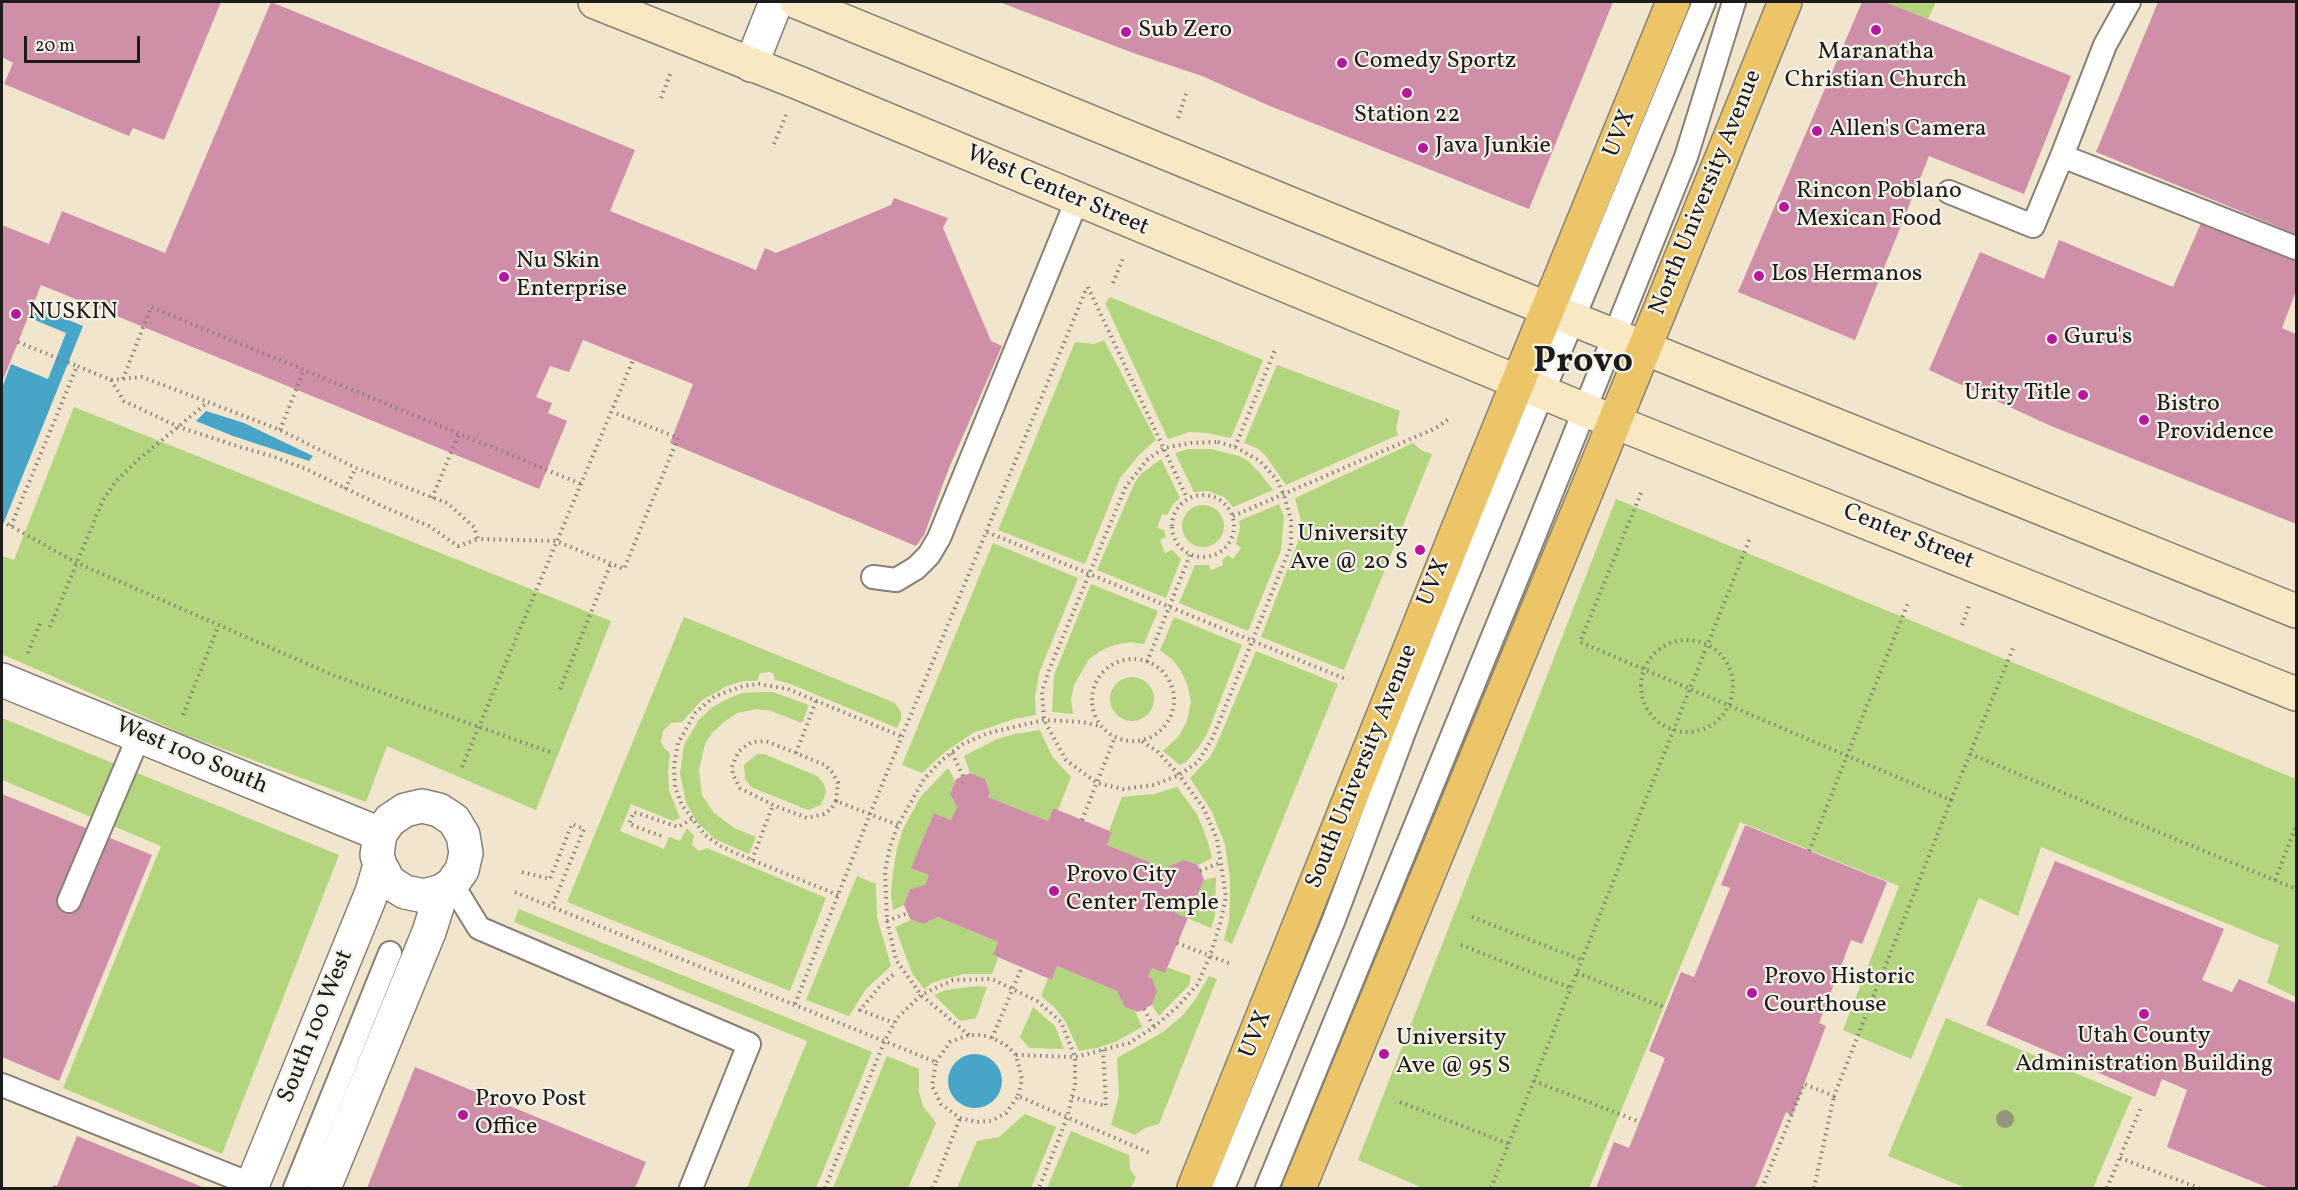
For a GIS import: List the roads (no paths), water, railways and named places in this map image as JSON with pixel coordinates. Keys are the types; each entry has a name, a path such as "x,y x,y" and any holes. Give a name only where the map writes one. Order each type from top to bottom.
{"highway":[{"path":"1561,314 1673,2"},
{"name":"North University Avenue","path":"1614,422 1629,384 1629,341 1785,2"},
{"name":"South University Avenue","path":"1194,1188 1531,387 1533,345 1561,314"},
{"path":"1299,1188 1614,422"}],"main road":[{"name":"West Center Street","path":"595,2 799,83 1531,387"},
{"path":"797,2 2296,611"},
{"name":"Center Street","path":"1531,387 2296,694"}],"street":[{"path":"751,65 776,2"},
{"name":"West 100 South","path":"13,671 139,736 380,850"},
{"name":"South 100 West","path":"252,1187 372,892 380,850 390,820 405,810 422,806 439,810 454,820 463,835 466,853 462,870 447,888 324,1188"},
{"path":"380,850 389,882 405,892 424,896 447,888"}],"lane":[{"name":"UVX","path":"1224,1188 1333,922 1531,387 1561,314 1704,2"},
{"path":"1267,1188 1585,410 1629,341 1734,2"},
{"path":"1949,192 2033,226 2105,45 2129,2"},
{"path":"2062,156 2296,248"},
{"path":"873,577 896,580 916,568 929,555 939,538 1077,200"},
{"path":"69,901 139,736"},
{"path":"447,888 479,928 749,1044 691,1188"},
{"path":"295,1188 390,953"},
{"path":"2,1085 252,1187"}],"water":[{"path":"35,306 83,326 2,527 2,388 11,364 48,379 66,333 30,318"},
{"path":"206,411 244,423 313,456 309,461 196,421"},
{"path":"975,1054 985,1056 994,1062 1000,1071 1002,1081 1000,1091 994,1100 985,1106 975,1108 965,1106 956,1100 950,1091 948,1081 950,1071 956,1062 965,1056"}],"place":[{"name":"Maranatha Christian Church","path":"1876,30"},
{"name":"Sub Zero","path":"1126,32"},
{"name":"Comedy Sportz","path":"1342,63"},
{"name":"Station 22","path":"1407,93"},
{"name":"Allen's Camera","path":"1817,131"},
{"name":"Java Junkie","path":"1423,148"},
{"name":"Rincon Poblano Mexican Food","path":"1784,207"},
{"name":"Los Hermanos","path":"1759,276"},
{"name":"Nu Skin Enterprise","path":"504,277"},
{"name":"NUSKIN","path":"16,314"},
{"name":"Guru's","path":"2052,339"},
{"name":"Urity Title","path":"2083,395"},
{"name":"Bistro Providence","path":"2144,420"},
{"name":"University Ave @ 20 S","path":"1420,550"},
{"name":"Provo City Center Temple","path":"1054,891"},
{"name":"Provo Historic Courthouse","path":"1752,993"},
{"name":"Utah County Administration Building","path":"2144,1014"},
{"name":"University Ave @ 95 S","path":"1384,1054"},
{"name":"Provo Post Office","path":"463,1115"}],"district":[{"name":"Provo","path":"1583,364"}]}
